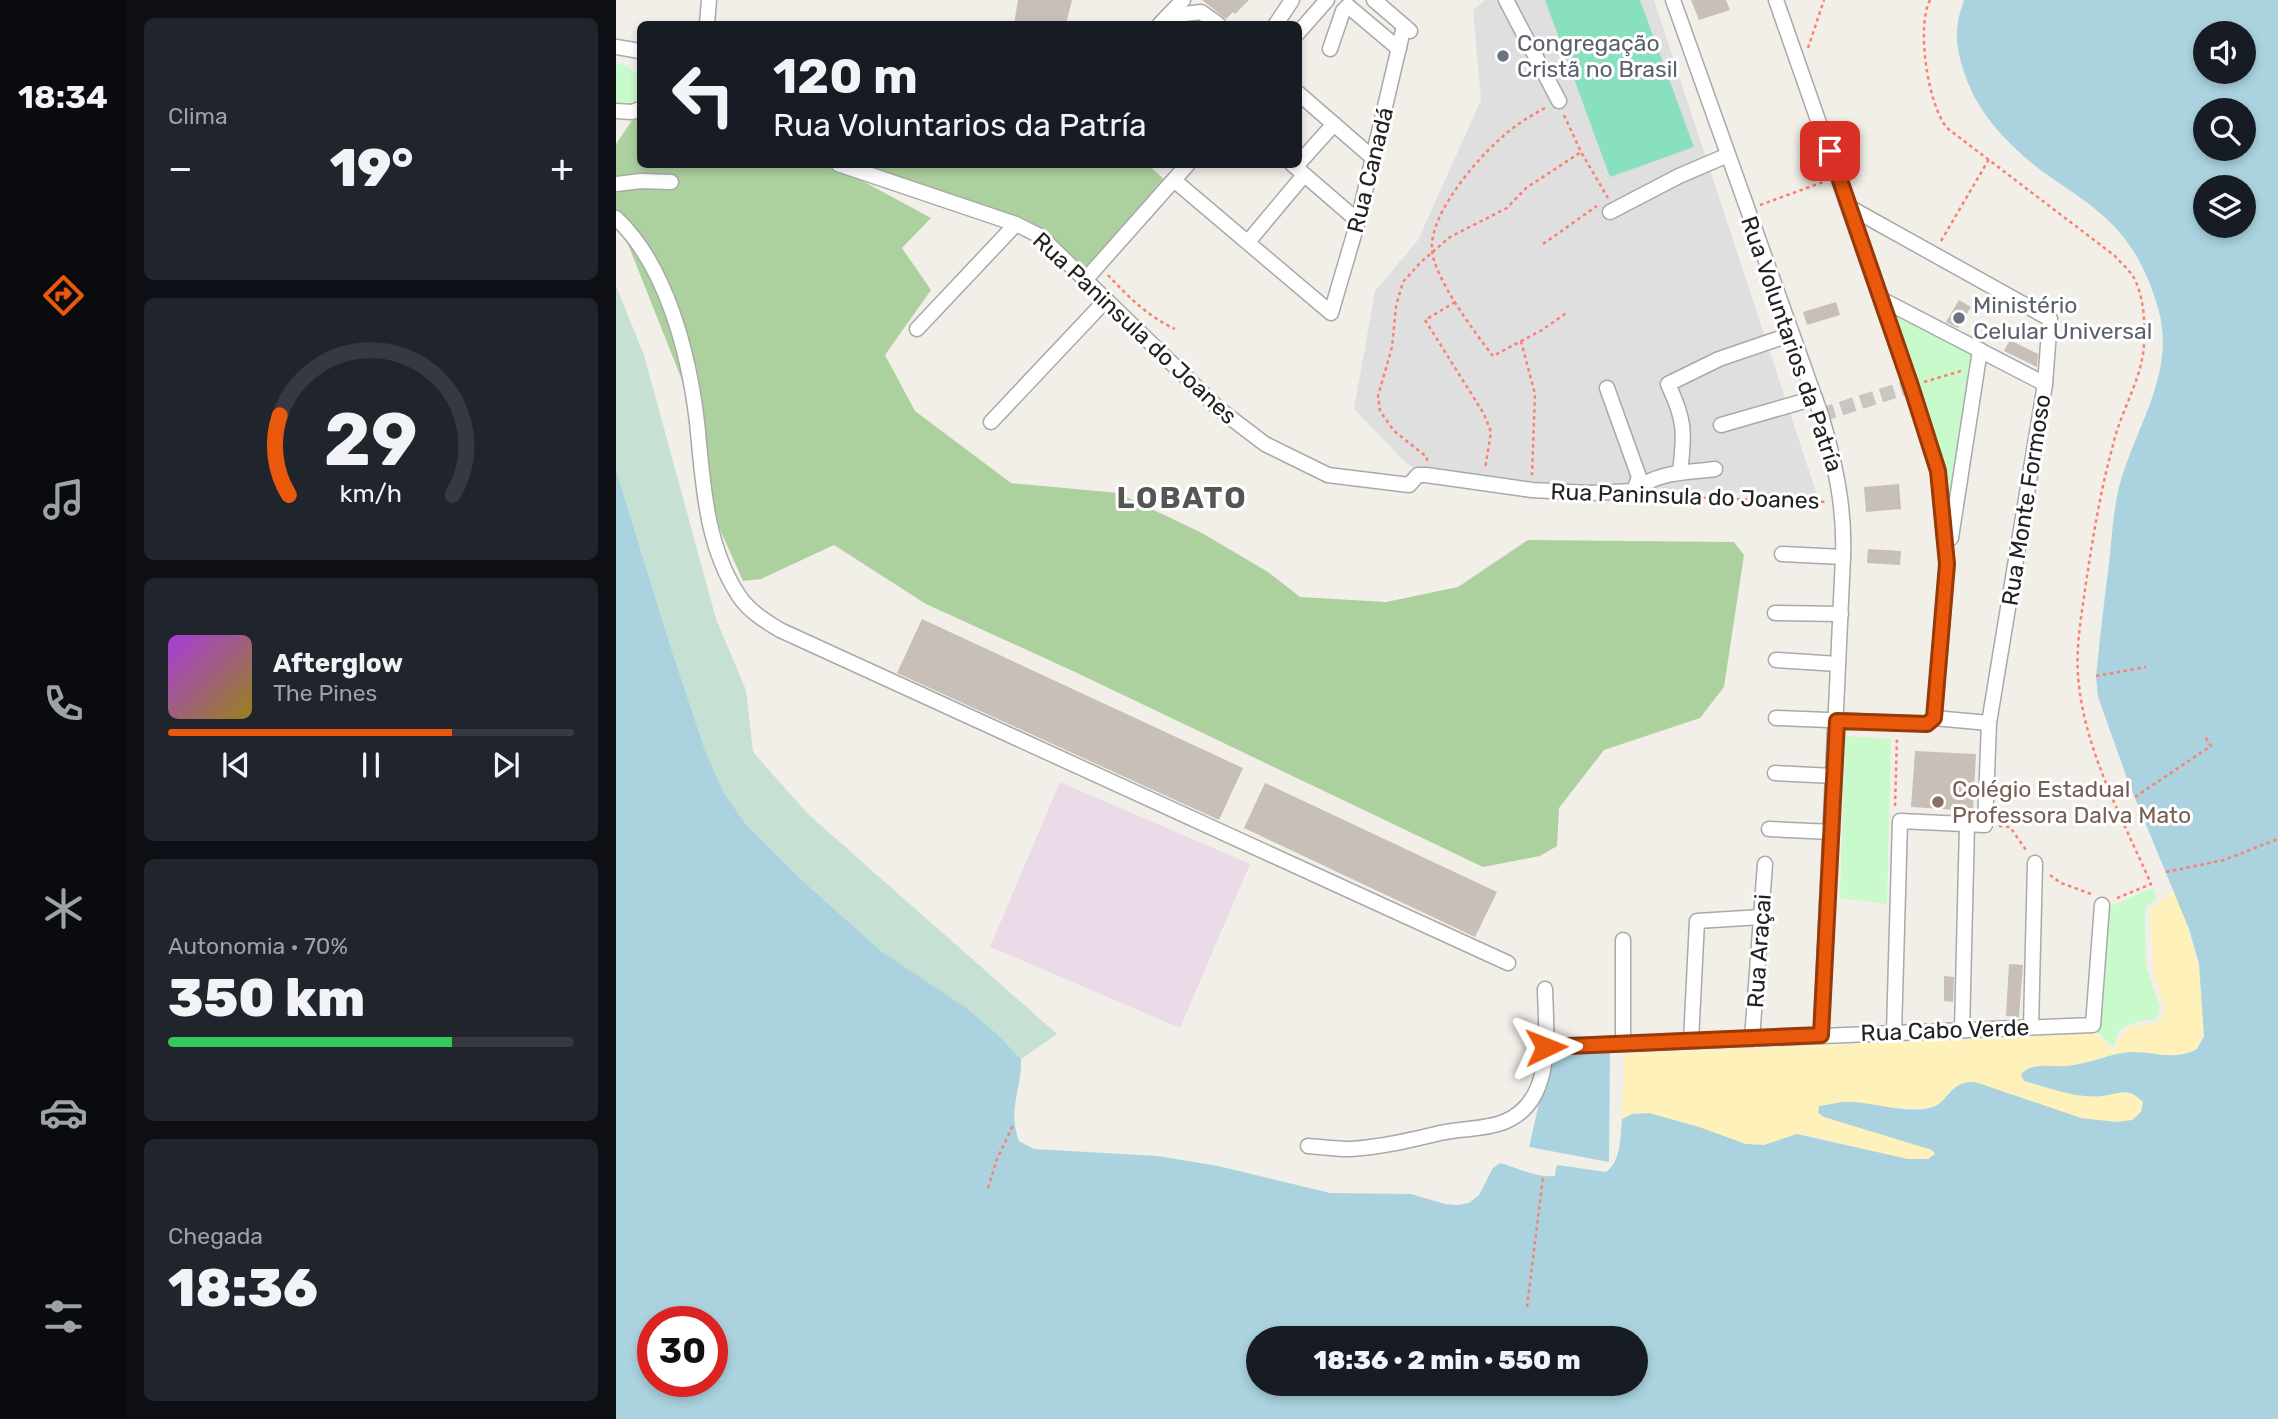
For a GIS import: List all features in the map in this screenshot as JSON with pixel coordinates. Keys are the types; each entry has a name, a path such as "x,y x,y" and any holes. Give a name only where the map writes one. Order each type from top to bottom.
{"street":[{"path":"707,21 709,0"},
{"path":"1164,20 1183,0"},
{"path":"1278,21 1292,0"},
{"path":"1302,29 1310,0"},
{"path":"1302,29 1327,0"},
{"name":"Rua Canadá","path":"1248,242 1331,313 1358,220 1399,48 1408,29 1374,0"},
{"path":"1506,0 1559,101"},
{"name":"Rua Voluntarios da Patría","path":"1673,0 1815,398 1831,450 1842,502 1843,557 1837,721 1821,1035"},
{"path":"1776,0 1839,176 1938,471 1947,564"},
{"path":"1330,49 1343,11 1348,6 1352,6 1399,48"},
{"path":"1164,20 1201,12 1214,21"},
{"path":"1302,96 1373,158"},
{"path":"616,111 637,110"},
{"path":"1302,162 1334,124"},
{"path":"1607,209 1728,155"},
{"name":"Rua Paninsula do Joanes","path":"850,168 1016,224 1040,236 1219,409 1265,444 1328,475 1409,485 1418,475 1426,475 1532,490 1590,493 1634,491"},
{"path":"1086,279 1185,168"},
{"path":"1175,181 1248,242 1297,168"},
{"path":"1299,168 1358,220"},
{"path":"616,184 671,182"},
{"name":"Rua Monte Formoso","path":"1849,207 2049,317 2045,384 1989,723 1985,825 1967,825"},
{"path":"616,218 649,260 671,310 680,339 696,418 704,489 715,545 740,598 758,616 780,630 1508,962"},
{"path":"917,329 1016,224"},
{"path":"1881,299 2045,384"},
{"path":"991,422 1106,300"},
{"path":"1680,472 1684,428 1682,416 1668,384 1719,359 1792,334"},
{"path":"1776,718 1927,724 1934,718 1947,564 1980,350"},
{"path":"1607,388 1639,477 1634,491"},
{"path":"1721,425 1815,398"},
{"path":"1634,491 1654,478 1680,472 1715,469"},
{"path":"1782,554 1843,557"},
{"path":"1775,612 1841,614"},
{"path":"1776,660 1838,664"},
{"path":"1934,718 1989,723"},
{"path":"1776,773 1834,776"},
{"path":"1894,1033 1900,821 1967,825 1962,1030"},
{"path":"1769,829 1832,832"},
{"path":"2031,1027 2035,863"},
{"name":"Rua Araçai","path":"1752,1038 1765,864"},
{"name":"Rua Cabo Verde","path":"1546,1047 2093,1024 2102,905"},
{"path":"1691,1041 1697,921 1761,917"},
{"path":"1623,940 1623,1044"},
{"path":"1308,1146 1349,1149 1388,1145 1443,1132 1501,1124 1515,1117 1529,1103 1543,1068 1546,1047 1545,989"}],"path":[{"path":"1803,75 1810,42 1824,0"},
{"path":"1930,0 1923,30 1924,49 1940,120 2115,256 2132,276 2140,295 2143,355 2113,442 2091,545 2078,638 2078,674 2089,736 2151,884 2102,905"},
{"path":"1544,244 1607,209 1559,101 1514,127 1482,157 1449,200 1434,226 1432,252 1455,302 1493,356 1568,312"},
{"path":"1426,475 1427,457 1384,420 1380,411 1378,396 1392,347 1399,292 1412,270 1450,237 1507,208 1526,188 1581,152"},
{"path":"1934,253 1989,159"},
{"path":"1748,210 1839,176"},
{"path":"1099,265 1121,290 1157,321 1175,329"},
{"path":"1455,302 1425,320 1485,414 1491,432 1483,484"},
{"path":"1521,341 1535,394 1532,490"},
{"path":"1911,386 1977,366"},
{"name":"Rua Paninsula do Joanes","path":"1634,491 1643,496 1842,502"},
{"path":"2096,676 2146,667"},
{"path":"1897,723 1895,816 1900,821"},
{"path":"2135,797 2211,746 2204,736"},
{"path":"2166,872 2224,860 2278,839"},
{"path":"988,1188 997,1158 1014,1123"},
{"path":"1527,1307 1543,1177"}],"shaded area":[{"path":"1485,0 1654,0 1818,498 1424,475 1404,461 1354,409 1375,291 1418,240 1481,100 1473,10"},
{"path":"1060,782 1250,864 1180,1028 990,947"}],"green space":[{"path":"1545,0 1640,0 1694,147 1610,177"},
{"path":"616,63 627,66 637,74 637,98 636,102 616,103"},
{"path":"637,113 637,168 839,168 931,218 902,248 931,290 885,355 915,411 1011,483 1118,493 1202,533 1268,572 1300,597 1386,602 1458,587 1528,540 1734,542 1744,555 1724,687 1700,718 1604,750 1559,808 1557,846 1540,856 1483,867 1075,672 926,604 834,545 761,579 743,581 714,516 703,433 616,214 616,144"},
{"path":"857,168 1151,168 1166,181 1083,275 1035,229"},
{"path":"616,286 644,355 716,619 746,690 753,752 809,815 1057,1034 1021,1059 968,1009 881,951 803,881 745,823 724,793 705,750 616,470"},
{"path":"1892,309 1976,352 1952,497 1944,497 1944,471"},
{"path":"1845,736 1891,739 1887,904 1840,898"},
{"path":"2153,888 2157,899 2145,908 2146,966 2160,1007 2157,1019 2139,1021 2120,1029 2113,1047 2095,1030 2108,907"}],"sand":[{"path":"2174,891 2187,926 2203,992 2203,1033 2197,1049 2177,1055 2126,1052 2068,1066 2102,1096 2124,1093 2143,1102 2141,1112 2132,1120 2117,1122 2081,1118 1974,1082 1952,1089 1943,1101 1929,1108 1884,1107 1847,1102 1819,1106 1817,1109 1932,1150 1935,1154 1913,1159 1879,1154 1807,1135 1792,1136 1775,1143 1760,1145 1729,1139 1657,1115 1642,1113 1628,1115 1622,1119 1625,1054 2096,1033 2116,1053 2117,1042 2130,1027 2156,1024 2162,1017 2165,1005 2154,975 2150,911"}],"water":[{"path":"1964,0 2278,0 2278,1419 616,1419 616,470 705,750 724,793 745,823 803,881 881,951 968,1009 1021,1059 1014,1119 1019,1141 1034,1149 1157,1156 1218,1166 1330,1193 1411,1194 1457,1205 1469,1203 1479,1195 1493,1168 1500,1163 1548,1176 1555,1176 1558,1165 1606,1172 1618,1155 1622,1119 1632,1114 1649,1113 1746,1144 1764,1145 1797,1134 1908,1159 1928,1159 1935,1154 1932,1150 1824,1117 1818,1113 1819,1106 1846,1102 1909,1109 1929,1108 1936,1106 1959,1085 1975,1082 2081,1118 2117,1122 2132,1120 2141,1112 2143,1102 2132,1094 2123,1092 2092,1097 2072,1094 2024,1081 2021,1075 2030,1068 2075,1065 2132,1052 2181,1055 2197,1049 2204,1036 2199,964 2189,929 2128,781 2098,697 2096,676 2117,495 2152,399 2162,355 2158,308 2138,259 2120,233 2089,204 2022,154 2001,134 1983,111 1964,72 1957,28"},
{"path":"1610,1051 1609,1162 1529,1147 1550,1055"}],"building":[{"path":"1018,0 1072,0 1067,21 1014,21"},
{"path":"1202,0 1249,0 1226,19"},
{"path":"1691,0 1726,0 1730,10 1699,20"},
{"path":"1959,300 1971,307 1958,328 1946,322"},
{"path":"1836,302 1840,315 1807,325 1803,312"},
{"path":"2010,340 2038,354 2037,367 2004,351"},
{"path":"1899,484 1901,509 1866,512 1864,487"},
{"path":"1868,549 1901,551 1900,565 1867,563"},
{"path":"922,619 1243,768 1219,820 897,673"},
{"path":"1915,751 1976,754 1973,811 1911,807"},
{"path":"1265,783 1497,892 1475,937 1244,828"},
{"path":"2009,964 2023,965 2019,1017 2006,1016"},
{"path":"1944,976 1954,977 1953,1002 1944,1001"}],"tunnel":[{"path":"1821,415 1911,386"}],"place":[{"name":"Congregação Cristã no Brasil","path":"1503,56"},
{"name":"Ministério Celular Universal","path":"1959,318"},
{"name":"Colégio Estadual Professora Dalva Mato","path":"1938,802"}],"district":[{"name":"LOBATO","path":"1182,498"}],"route":[{"path":"1546,1047 1821,1035 1837,721 1927,724 1934,718 1947,564 1938,471 1830,151"}]}
